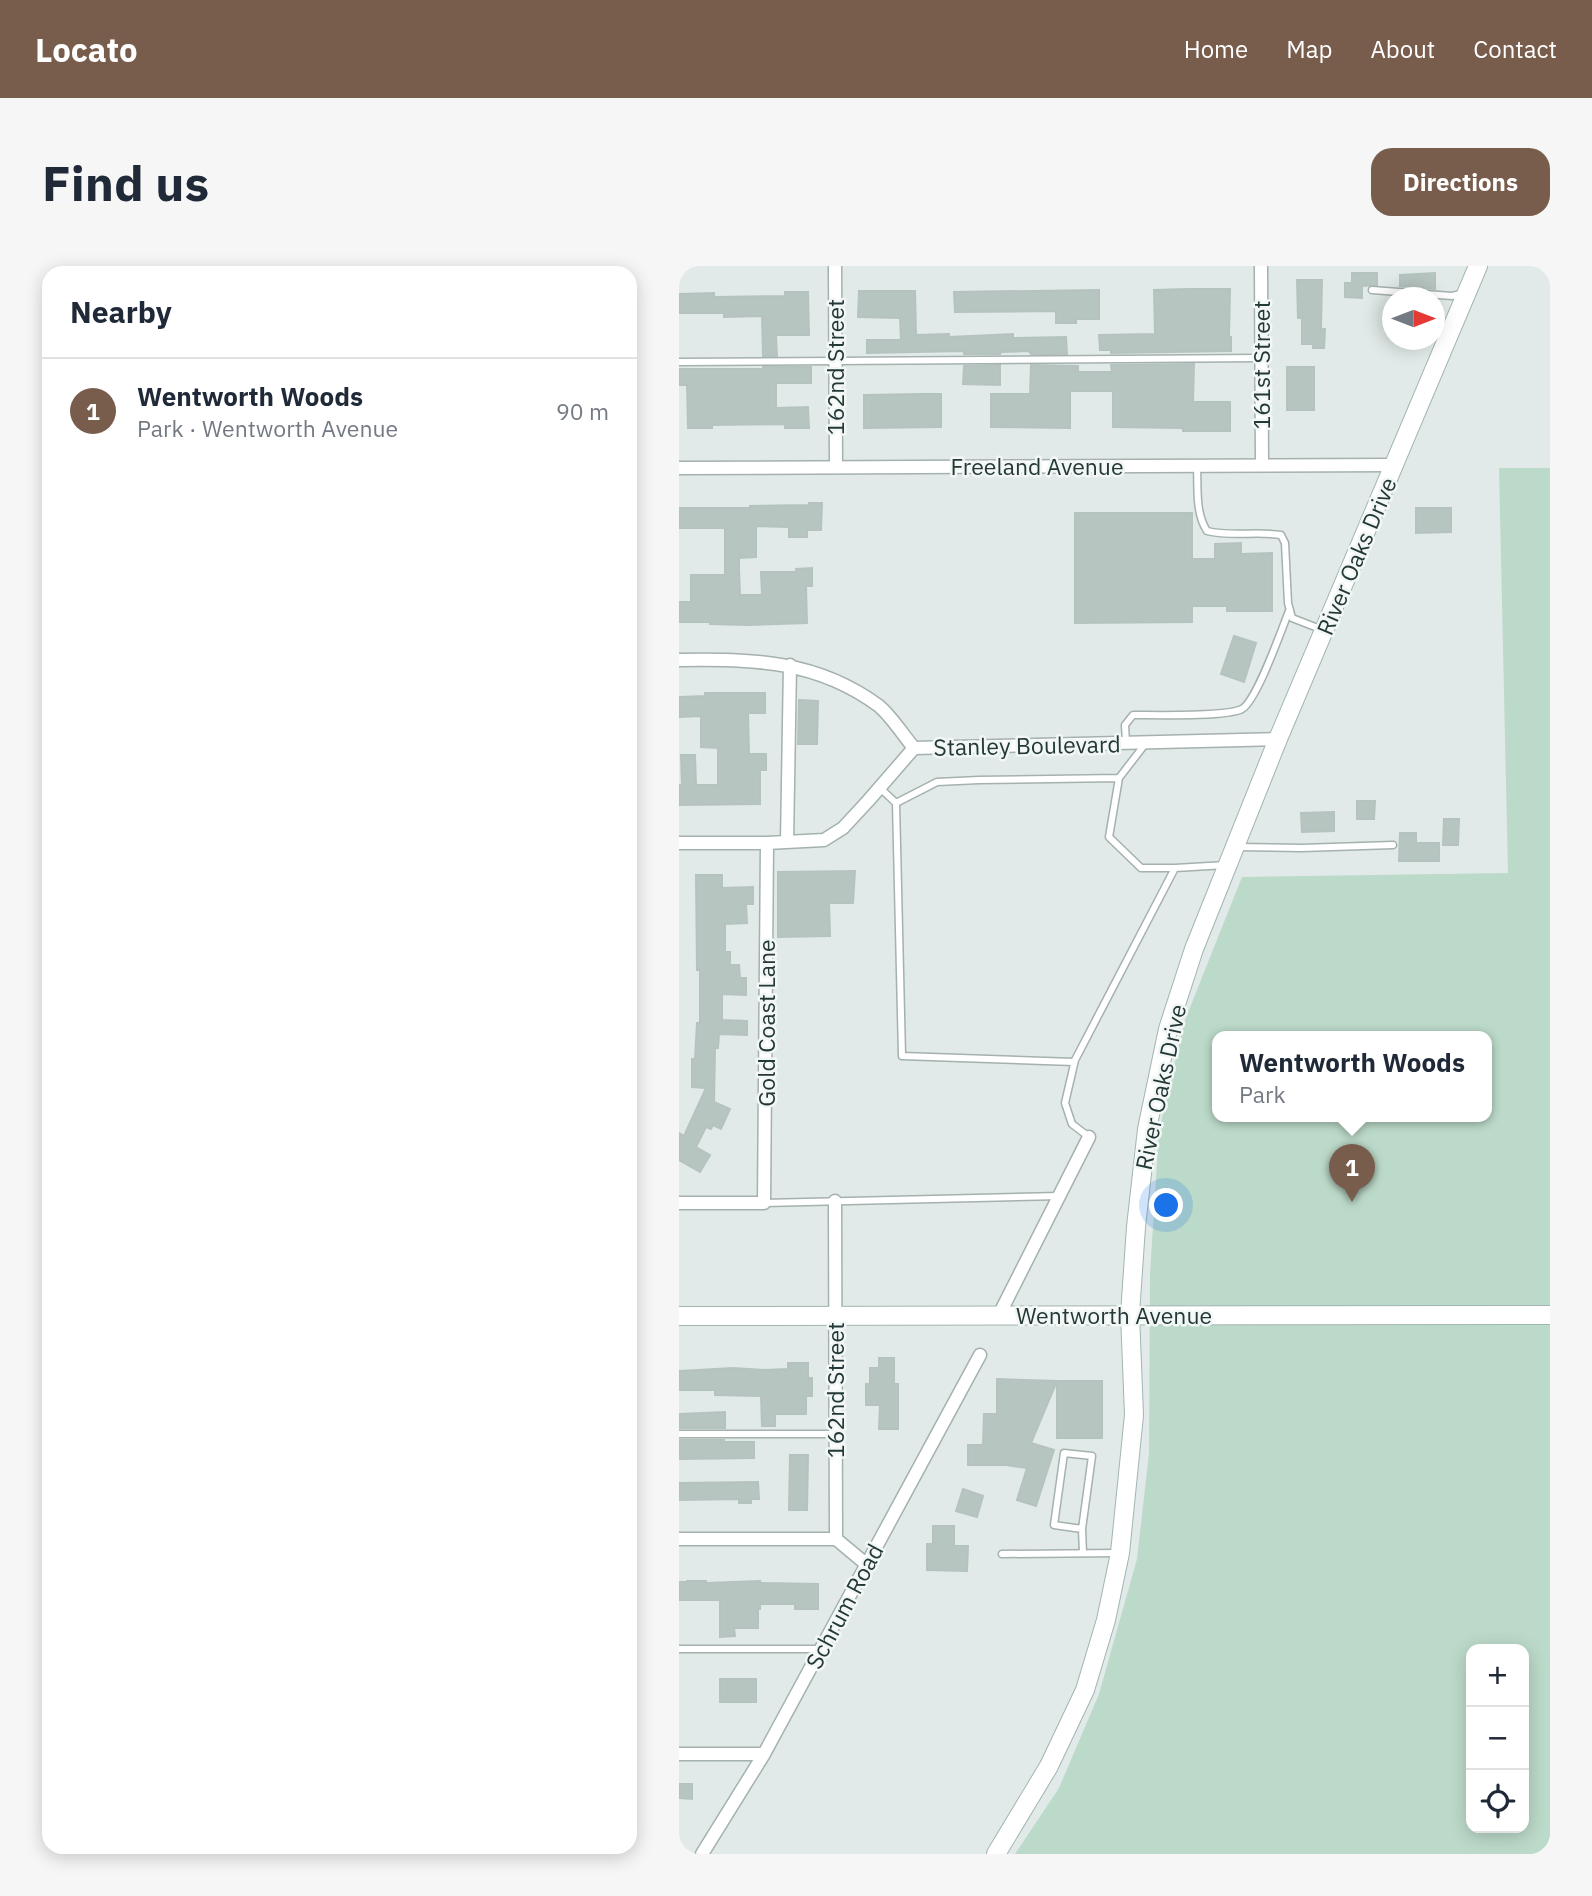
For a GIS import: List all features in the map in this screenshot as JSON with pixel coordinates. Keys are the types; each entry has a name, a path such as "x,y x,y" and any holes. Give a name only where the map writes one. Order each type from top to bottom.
{"main road":[{"name":"River Oaks Drive","path":"996,1854 1049,1766 1085,1690 1107,1620 1120,1553 1134,1415 1130,1314 1136,1227 1147,1129 1168,1029 1194,949 1278,738 1478,266"},
{"name":"Wentworth Avenue","path":"679,1316 1550,1315"}],"street":[{"name":"162nd Street","path":"835,266 836,467"},
{"name":"161st Street","path":"1261,266 1262,465"},
{"name":"Freeland Avenue","path":"679,468 1395,465"},
{"name":"Stanley Boulevard","path":"679,660 737,659 790,666 842,683 881,708 914,748 1278,738"},
{"path":"787,842 790,666"},
{"path":"679,843 824,840 842,828 914,748"},
{"name":"Gold Coast Lane","path":"764,1203 767,843"},
{"path":"999,1315 1089,1138"},
{"name":"162nd Street","path":"835,1201 836,1539"},
{"path":"679,1203 764,1203"},
{"name":"Schrum Road","path":"702,1854 764,1754 980,1355"},
{"path":"679,1539 836,1539 866,1564"},
{"path":"679,1754 764,1754"}],"lane":[{"path":"1372,290 1452,296 1467,293"},
{"path":"679,362 1261,358"},
{"path":"1197,465 1199,511 1207,531 1281,535 1286,542 1289,611 1292,618 1324,630"},
{"path":"1126,742 1125,725 1133,715 1227,713 1243,709 1255,693 1289,611"},
{"path":"1147,742 1119,778 1109,837 1141,868 1228,865"},
{"path":"896,803 937,782 1119,778"},
{"path":"880,788 896,803 902,1056 1075,1060"},
{"path":"1235,846 1303,848 1393,845"},
{"path":"1089,1138 1072,1124 1065,1103 1075,1060 1175,868"},
{"path":"764,1203 1059,1196"},
{"path":"679,1434 835,1434"},
{"path":"1082,1529 1054,1525 1064,1453 1092,1456 1082,1529 1083,1553"},
{"path":"1002,1554 1120,1553"},
{"path":"679,1649 822,1649"}],"green space":[{"path":"1499,468 1550,468 1550,1854 1015,1854 1059,1788 1099,1694 1137,1559 1149,1453 1150,1274 1159,1131 1185,1020 1242,877 1508,873"}],"building":[{"path":"1352,273 1377,273 1377,285 1362,286 1362,298 1345,297 1345,283 1352,283"},
{"path":"1435,273 1435,287 1400,286 1400,275"},
{"path":"1297,280 1322,280 1321,329 1325,329 1324,348 1302,344"},
{"path":"1230,289 1231,351 1111,353 1111,350 1100,350 1099,335 1155,334 1154,290"},
{"path":"1099,290 1099,319 1076,319 1076,323 1056,323 1056,311 955,312 954,292"},
{"path":"859,291 915,291 916,335 949,334 949,337 1013,334 1013,338 1066,337 1067,354 1031,354 1029,351 1000,354 964,354 964,351 867,353 867,340 901,340 900,318 858,317"},
{"path":"785,292 808,292 809,335 776,335 777,356 763,356 762,316 724,317 724,313 679,313 679,294 714,293 714,297 785,296"},
{"path":"1194,364 1193,402 1230,402 1230,431 1113,427 1113,391 1070,391 1070,428 991,427 991,394 1030,394 1031,365 1078,366 1078,372 1112,372 1111,365"},
{"path":"1000,365 1000,385 963,384 964,366"},
{"path":"811,367 811,383 776,383 776,408 808,407 809,428 785,428 785,424 688,428 687,385 679,385 679,369"},
{"path":"1287,367 1314,367 1314,410 1287,410"},
{"path":"941,394 941,427 864,428 864,395"},
{"path":"822,503 821,530 807,530 807,537 789,537 789,527 756,526 756,557 739,558 740,595 762,595 761,572 796,572 796,569 812,568 812,586 806,586 807,623 746,625 679,622 679,602 691,602 691,575 725,575 725,528 679,528 679,508 750,508"},
{"path":"1416,508 1451,508 1451,532 1416,533"},
{"path":"1075,513 1192,513 1192,559 1215,559 1215,544 1241,543 1241,554 1272,553 1272,611 1227,611 1227,606 1192,606 1192,622 1075,623"},
{"path":"1234,636 1256,643 1244,682 1221,674"},
{"path":"705,693 765,693 765,713 748,713 749,754 766,754 766,770 760,770 760,804 679,805 679,785 682,785 681,755 695,755 696,785 718,785 718,748 701,747 701,716 679,717 679,697 705,696"},
{"path":"799,700 818,701 817,744 798,744"},
{"path":"1357,801 1375,801 1374,819 1357,819"},
{"path":"1334,812 1334,831 1302,832 1301,813"},
{"path":"1444,819 1459,819 1458,845 1443,845"},
{"path":"1400,833 1416,833 1416,843 1439,843 1439,861 1399,861"},
{"path":"855,871 853,903 829,903 830,936 778,937 778,872"},
{"path":"696,875 722,875 722,888 753,887 753,904 746,904 747,923 725,924 725,952 730,952 730,965 739,965 740,978 746,978 746,995 722,994 722,1020 747,1021 747,1035 719,1034 718,1048 715,1048 714,1102 730,1109 721,1129 713,1125 711,1129 706,1127 696,1147 710,1155 700,1172 679,1160 679,1133 684,1136 706,1088 692,1087 692,1059 695,1059 697,1023 700,1023"},
{"path":"879,1358 894,1358 894,1384 898,1384 898,1429 879,1429 880,1405 866,1405 866,1384 870,1384 870,1368 879,1368"},
{"path":"788,1363 808,1363 808,1378 812,1378 812,1396 806,1396 806,1414 775,1414 775,1426 762,1426 761,1396 715,1395 715,1390 679,1390 679,1371 788,1369"},
{"path":"997,1379 1057,1381 1031,1443 1054,1450 1036,1506 1017,1500 1027,1468 968,1465 968,1445 983,1445 984,1414 997,1414"},
{"path":"1057,1381 1102,1381 1102,1438 1057,1438"},
{"path":"725,1412 725,1428 679,1428 679,1414"},
{"path":"679,1440 754,1442 754,1458 679,1459"},
{"path":"790,1455 808,1455 807,1510 789,1510"},
{"path":"758,1482 759,1499 751,1499 751,1503 739,1503 739,1499 679,1500 679,1483"},
{"path":"963,1489 983,1496 977,1517 956,1511"},
{"path":"933,1526 954,1526 954,1546 968,1546 967,1571 927,1570 927,1544 933,1544"},
{"path":"679,1582 818,1584 818,1609 795,1609 795,1604 760,1604 758,1628 734,1628 735,1636 720,1637 720,1600 679,1600"},
{"path":"720,1679 756,1679 756,1702 720,1702"},
{"path":"679,1784 692,1784 692,1799 679,1798"}],"place":[{"name":"Wentworth Woods","path":"1352,1202"}]}
